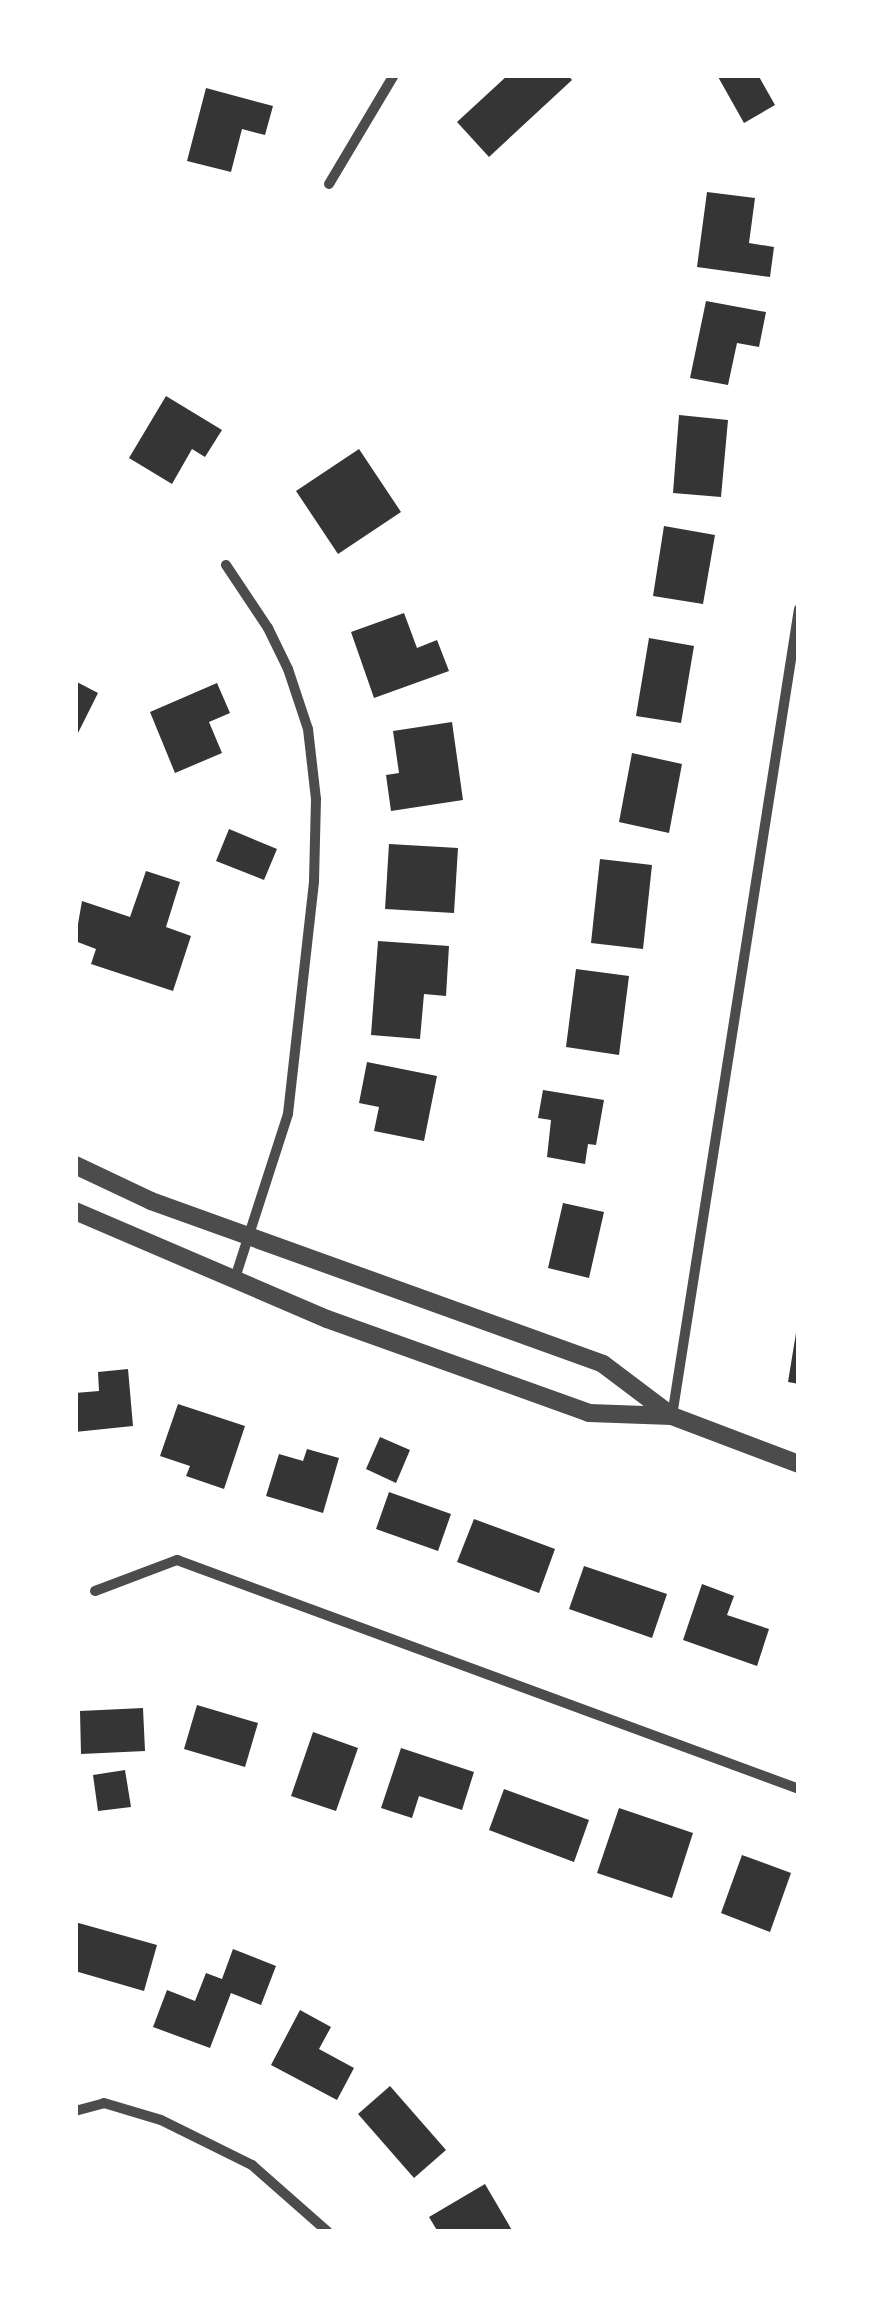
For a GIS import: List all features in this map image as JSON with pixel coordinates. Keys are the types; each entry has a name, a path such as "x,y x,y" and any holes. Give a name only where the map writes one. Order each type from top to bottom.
{"street":[{"path":"329,184 394,75"},
{"path":"226,565 268,628 288,669 308,729 316,799 313,899 288,1114 236,1278"},
{"path":"672,1416 799,609"},
{"path":"75,1165 151,1201 604,1364 672,1416 799,1464"},
{"path":"75,1211 327,1319 590,1413 672,1416"},
{"path":"95,1592 177,1560 799,1790"},
{"path":"75,2111 104,2102 176,2127 252,2165 328,2232"}],"building":[{"path":"508,75 568,75 572,80 489,157 457,122"},
{"path":"717,75 758,75 775,105 744,123"},
{"path":"206,88 273,106 265,135 242,129 231,172 187,161"},
{"path":"707,192 755,198 749,243 774,247 770,277 697,267"},
{"path":"706,301 766,312 759,347 737,343 728,385 690,378"},
{"path":"166,396 222,430 205,457 192,449 172,484 129,458"},
{"path":"679,415 728,420 721,497 673,493"},
{"path":"359,449 401,512 338,554 296,491"},
{"path":"664,526 715,535 703,604 653,596"},
{"path":"404,613 417,648 437,640 449,671 374,698 351,632"},
{"path":"649,638 694,646 681,723 636,716"},
{"path":"75,681 98,693 75,739"},
{"path":"217,683 230,713 209,722 222,753 175,773 150,712"},
{"path":"452,722 463,800 391,811 386,775 399,773 393,731"},
{"path":"632,753 682,764 669,833 619,822"},
{"path":"229,829 277,849 264,880 216,861"},
{"path":"389,844 458,848 454,913 385,909"},
{"path":"600,859 652,865 643,949 591,943"},
{"path":"146,871 180,882 166,927 191,936 173,991 91,964 96,949 75,941 82,901 130,917"},
{"path":"378,941 449,946 446,996 424,994 420,1039 371,1035"},
{"path":"576,969 629,976 619,1055 566,1047"},
{"path":"367,1062 437,1076 424,1141 374,1131 379,1107 359,1103"},
{"path":"543,1090 604,1100 596,1145 588,1144 585,1164 547,1157 551,1120 538,1118"},
{"path":"563,1203 604,1212 589,1278 548,1268"},
{"path":"799,1327 799,1384 788,1382"},
{"path":"128,1369 133,1426 75,1432 75,1393 99,1391 98,1372"},
{"path":"178,1404 245,1426 224,1489 186,1476 190,1466 160,1456"},
{"path":"380,1437 410,1450 396,1483 366,1469"},
{"path":"307,1449 339,1458 323,1513 266,1496 279,1454 303,1461"},
{"path":"389,1492 451,1514 438,1551 376,1529"},
{"path":"474,1519 555,1549 539,1593 457,1562"},
{"path":"584,1566 667,1594 652,1638 569,1609"},
{"path":"702,1584 734,1596 727,1615 769,1629 757,1666 683,1640"},
{"path":"197,1705 258,1723 245,1767 184,1749"},
{"path":"143,1708 145,1751 81,1754 80,1711"},
{"path":"313,1732 358,1748 336,1811 291,1796"},
{"path":"401,1748 474,1772 462,1810 419,1796 412,1818 381,1808"},
{"path":"125,1770 131,1807 98,1811 93,1775"},
{"path":"504,1789 589,1820 574,1862 489,1830"},
{"path":"619,1808 693,1833 672,1898 597,1873"},
{"path":"742,1855 791,1873 770,1932 721,1913"},
{"path":"75,1922 157,1945 144,1991 75,1971"},
{"path":"233,1949 276,1966 261,2005 231,1993 210,2048 153,2027 167,1990 195,2001 206,1973 222,1979"},
{"path":"300,2010 331,2027 319,2049 354,2068 337,2100 271,2065"},
{"path":"390,2086 446,2150 414,2178 358,2114"},
{"path":"485,2184 513,2232 438,2232 429,2217"}]}
